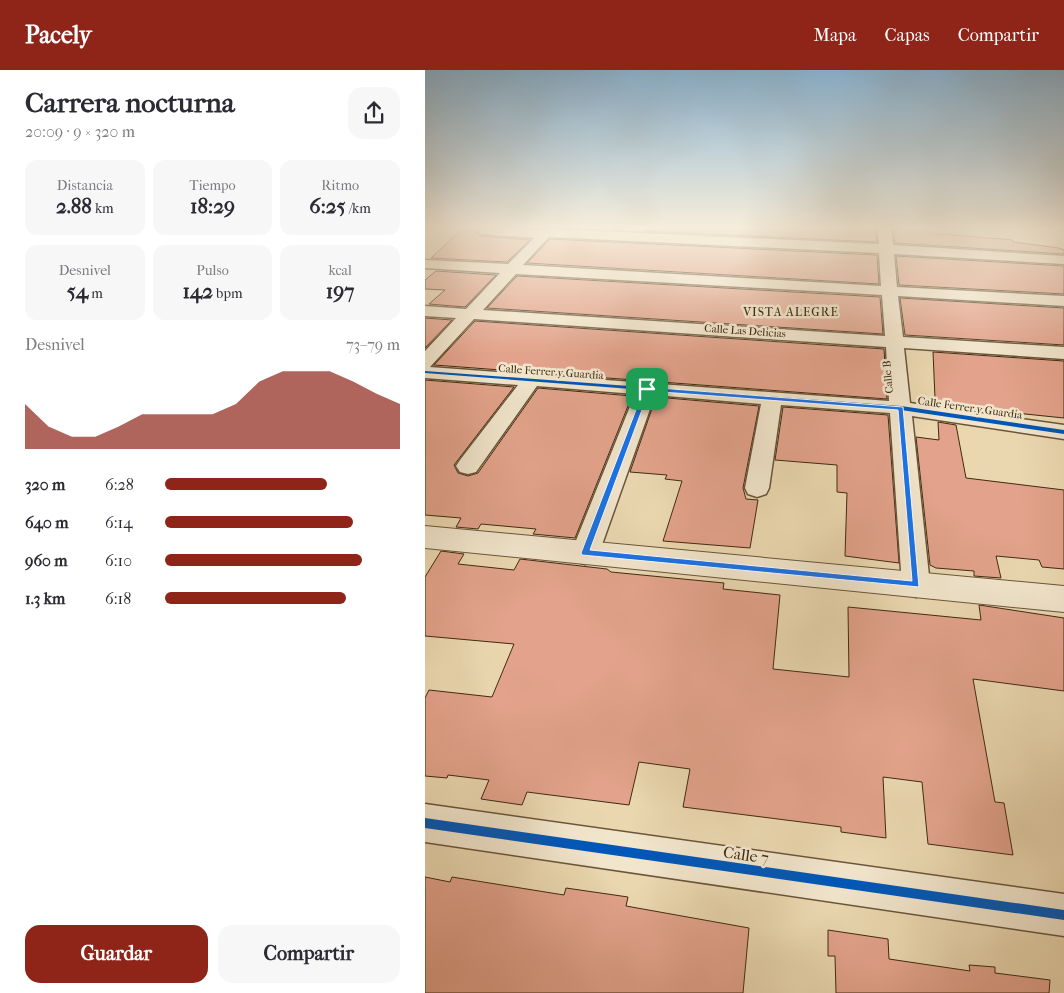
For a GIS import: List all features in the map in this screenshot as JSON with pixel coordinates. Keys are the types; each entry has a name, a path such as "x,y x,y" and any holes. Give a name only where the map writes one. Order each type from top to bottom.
{"street":[{"path":"425,362 511,270"},
{"path":"531,270 1064,301"},
{"name":"Calle B","path":"889,270 916,585"},
{"name":"Calle Las Delicias","path":"425,310 1064,353"},
{"name":"Calle Ferrer y Guardia","path":"425,372 901,408 1064,432"},
{"path":"468,466 532,380"},
{"path":"585,553 647,389"},
{"path":"757,488 772,398"},
{"path":"425,537 1064,599"},
{"name":"Calle 7","path":"425,823 1064,915"}],"building":[{"path":"646,270 878,270 879,284"},
{"path":"897,270 1064,270 1064,294 899,285"},
{"path":"436,271 496,275 465,307 429,304 445,290 425,289 425,280"},
{"path":"517,276 880,297 883,334 487,308"},
{"path":"900,298 1064,308 1064,345 905,335"},
{"path":"425,318 452,320 425,348"},
{"path":"475,321 884,349 887,399 434,365"},
{"path":"933,352 1064,361 1064,418 938,405 938,399 935,398"},
{"path":"425,380 514,387 454,465 458,473 468,476 478,473 538,388 632,396 575,538 533,534 536,529 481,524 478,529 456,527 461,518 425,515"},
{"path":"656,397 759,406 743,488 746,499 758,500 750,548 663,541 682,481 665,479 667,475 630,472"},
{"path":"783,407 888,415 899,563 845,556 847,493 837,492 837,465 775,460"},
{"path":"938,422 956,425 966,478 1064,490 1064,569 1042,567 1039,560 996,556 1001,578 974,576 974,571 936,568 930,565 916,437 939,440"},
{"path":"441,551 464,554 458,564 514,570 520,559 607,569 611,572 724,583 723,589 780,595 773,669 849,677 848,607 981,620 979,605 1064,618 1064,691 973,679 995,802 1004,803 1013,855 928,844 922,782 883,777 886,838 841,832 841,827 683,807 690,769 639,762 629,805 527,792 522,805 481,799 489,780 448,775 447,778 425,776 425,698 429,690 492,697 514,644 425,636 425,577"},
{"path":"425,877 450,882 452,877 564,895 566,888 628,897 626,906 749,928 743,993 425,993"},
{"path":"828,930 888,939 889,959 970,971 969,965 995,967 995,973 1050,980 1049,993 836,993 835,956 828,956"}],"cycle path":[{"path":"425,372 901,408 1064,432"},
{"path":"425,823 1064,915"}],"district":[{"name":"VISTA ALEGRE","path":"791,312"}],"route":[{"path":"647,389 901,408 916,585 585,553 647,389"}]}
